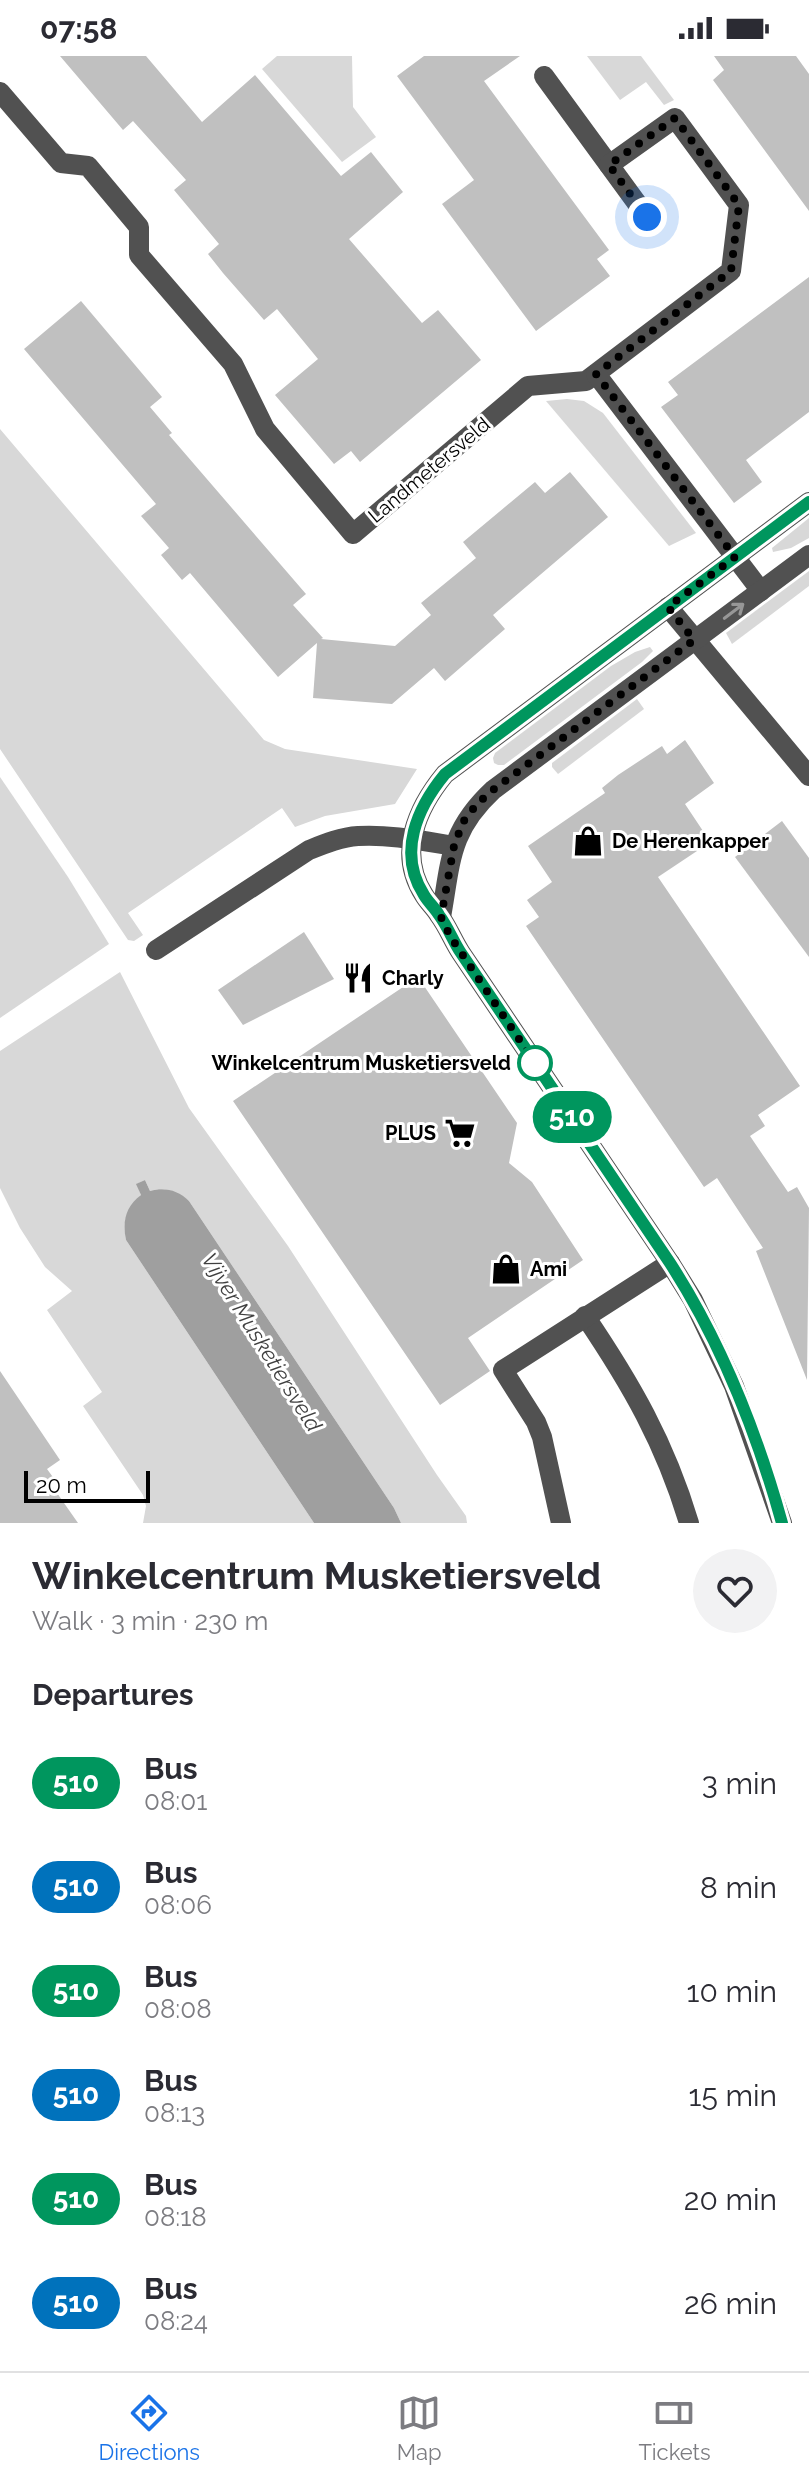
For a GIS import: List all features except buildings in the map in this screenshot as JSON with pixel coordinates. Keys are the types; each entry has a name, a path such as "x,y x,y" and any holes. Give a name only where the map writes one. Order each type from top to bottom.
{"street":[{"path":"544,76 647,217"},
{"name":"Landmetersveld","path":"0,92 61,163 88,166 139,227 139,255 233,364 265,429 353,534 528,386 586,381 731,271 739,205 675,118 609,165"},
{"path":"596,374 761,591"},
{"path":"782,1523 734,1386 704,1320 670,1263 424,895 416,880 412,840 417,817 428,794 445,774 809,502"},
{"path":"441,917 454,846 463,822 493,790 809,555"},
{"path":"668,607 809,776"},
{"path":"156,950 309,850 333,841 358,836 454,846"},
{"path":"561,1523 542,1437 503,1370 670,1263"},
{"path":"585,1316 624,1375 659,1438 689,1523"}],"shaded area":[{"path":"277,56 352,56 353,107 376,137 342,162 262,69"},
{"path":"587,56 641,56 674,100 664,105 646,82 620,100"},
{"path":"546,401 584,401 603,413 696,533 669,546"},
{"path":"0,429 264,740 285,749 417,769 395,804 325,816 295,827 282,808 128,913 143,935 134,941 128,940 0,749"},
{"path":"809,518 809,538 791,548 773,552 772,548"},
{"path":"809,571 809,586 732,644 726,633"},
{"path":"650,647 653,651 642,662 504,765 494,763 495,753 611,666"},
{"path":"637,699 644,709 558,774 552,763"},
{"path":"0,777 109,944 0,1018"},
{"path":"120,972 189,1108 288,1246 466,1516 467,1523 401,1523 394,1508 189,1201 171,1191 150,1191 145,1180 137,1184 141,1195 127,1215 126,1240 314,1523 143,1523 146,1506 143,1495 83,1406 102,1392 47,1310 72,1291 45,1267 20,1228 0,1188 0,1051"}],"water":[{"name":"Vijver Musketiersveld","path":"145,1180 150,1191 171,1190 189,1201 394,1508 401,1523 314,1523 126,1240 126,1214 141,1195 136,1184"}],"bus line":[{"name":"510","path":"782,1523 734,1386 693,1300 424,895 416,880 412,840 417,817 428,794 445,774 809,502"}],"place":[{"name":"De Herenkapper","path":"588,841"},
{"name":"Charly","path":"358,978"},
{"name":"Winkelcentrum Musketiersveld","path":"535,1063"},
{"name":"PLUS","path":"460,1133"},
{"name":"Ami","path":"506,1269"}],"route":[{"path":"535,1063 450,936 441,917 454,846 463,822 493,790 694,640 668,607 735,557 596,374 731,271 739,205 675,118 609,165 647,217"}]}
